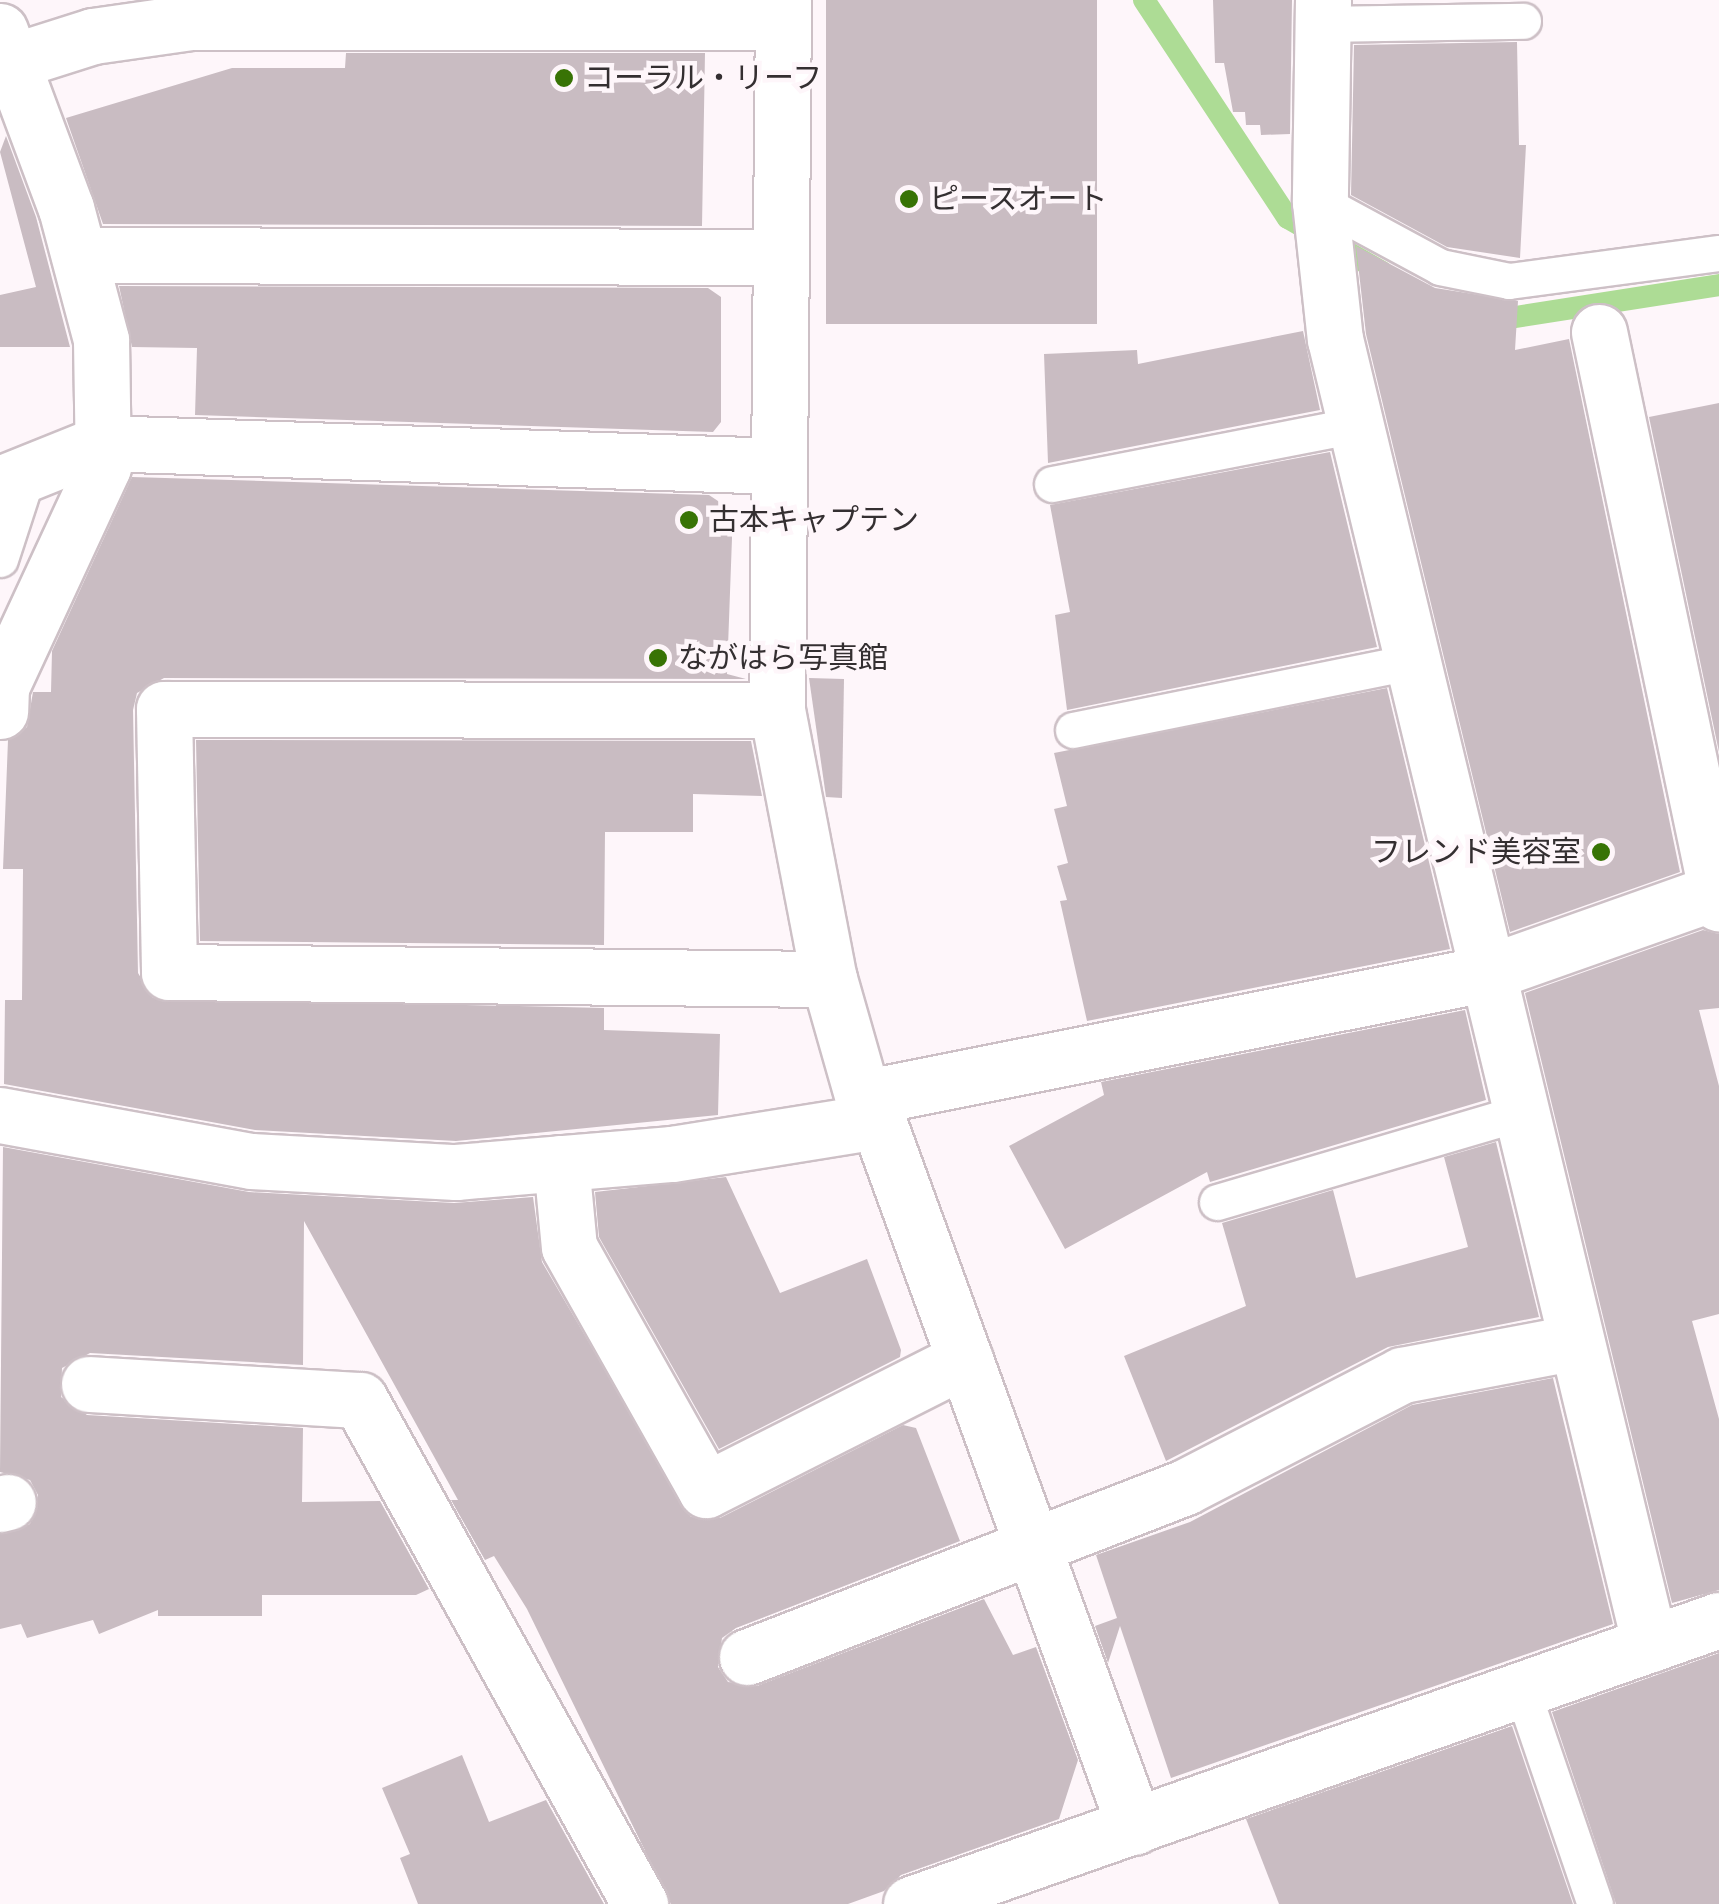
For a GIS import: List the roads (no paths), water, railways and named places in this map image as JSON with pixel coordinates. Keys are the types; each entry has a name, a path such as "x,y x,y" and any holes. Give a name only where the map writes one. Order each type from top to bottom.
{"street":[{"path":"0,711 1,687 103,467 101,340 79,255 6,46 93,36 152,13 783,11 777,710 829,979 871,1110 1136,1826"},
{"path":"1323,12 1323,231 1355,425 1484,974 1650,1645"},
{"path":"79,255 780,257"},
{"path":"0,1115 251,1160 456,1172 672,1154 1484,974 1718,896 1598,332"},
{"path":"14,479 102,444 779,466"},
{"path":"777,710 164,708 169,972 829,979"},
{"path":"562,1162 569,1248 706,1490 964,1359"},
{"path":"747,1657 1186,1487 1402,1374 1576,1342"},
{"path":"90,1384 360,1400 640,1904"},
{"path":"911,1904 989,1891 1136,1826 1719,1620"}],"lane":[{"path":"1323,12 1523,21"},
{"path":"1323,231 1440,267 1509,281 1719,253"},
{"path":"1052,484 1355,425"},
{"path":"0,559 14,479"},
{"path":"1072,730 1411,662"},
{"path":"1217,1202 1519,1112"},
{"path":"1522,1690 1595,1904"}],"waterway":[{"path":"1144,0 1288,218 1382,272"},
{"path":"1490,321 1719,285"}],"place":[{"name":"コーラル・リーフ","path":"564,78"},
{"name":"ピースオート","path":"909,199"},
{"name":"古本キャプテン","path":"689,520"},
{"name":"ながはら写真館","path":"658,658"},
{"name":"フレンド美容室","path":"1601,852"}]}
